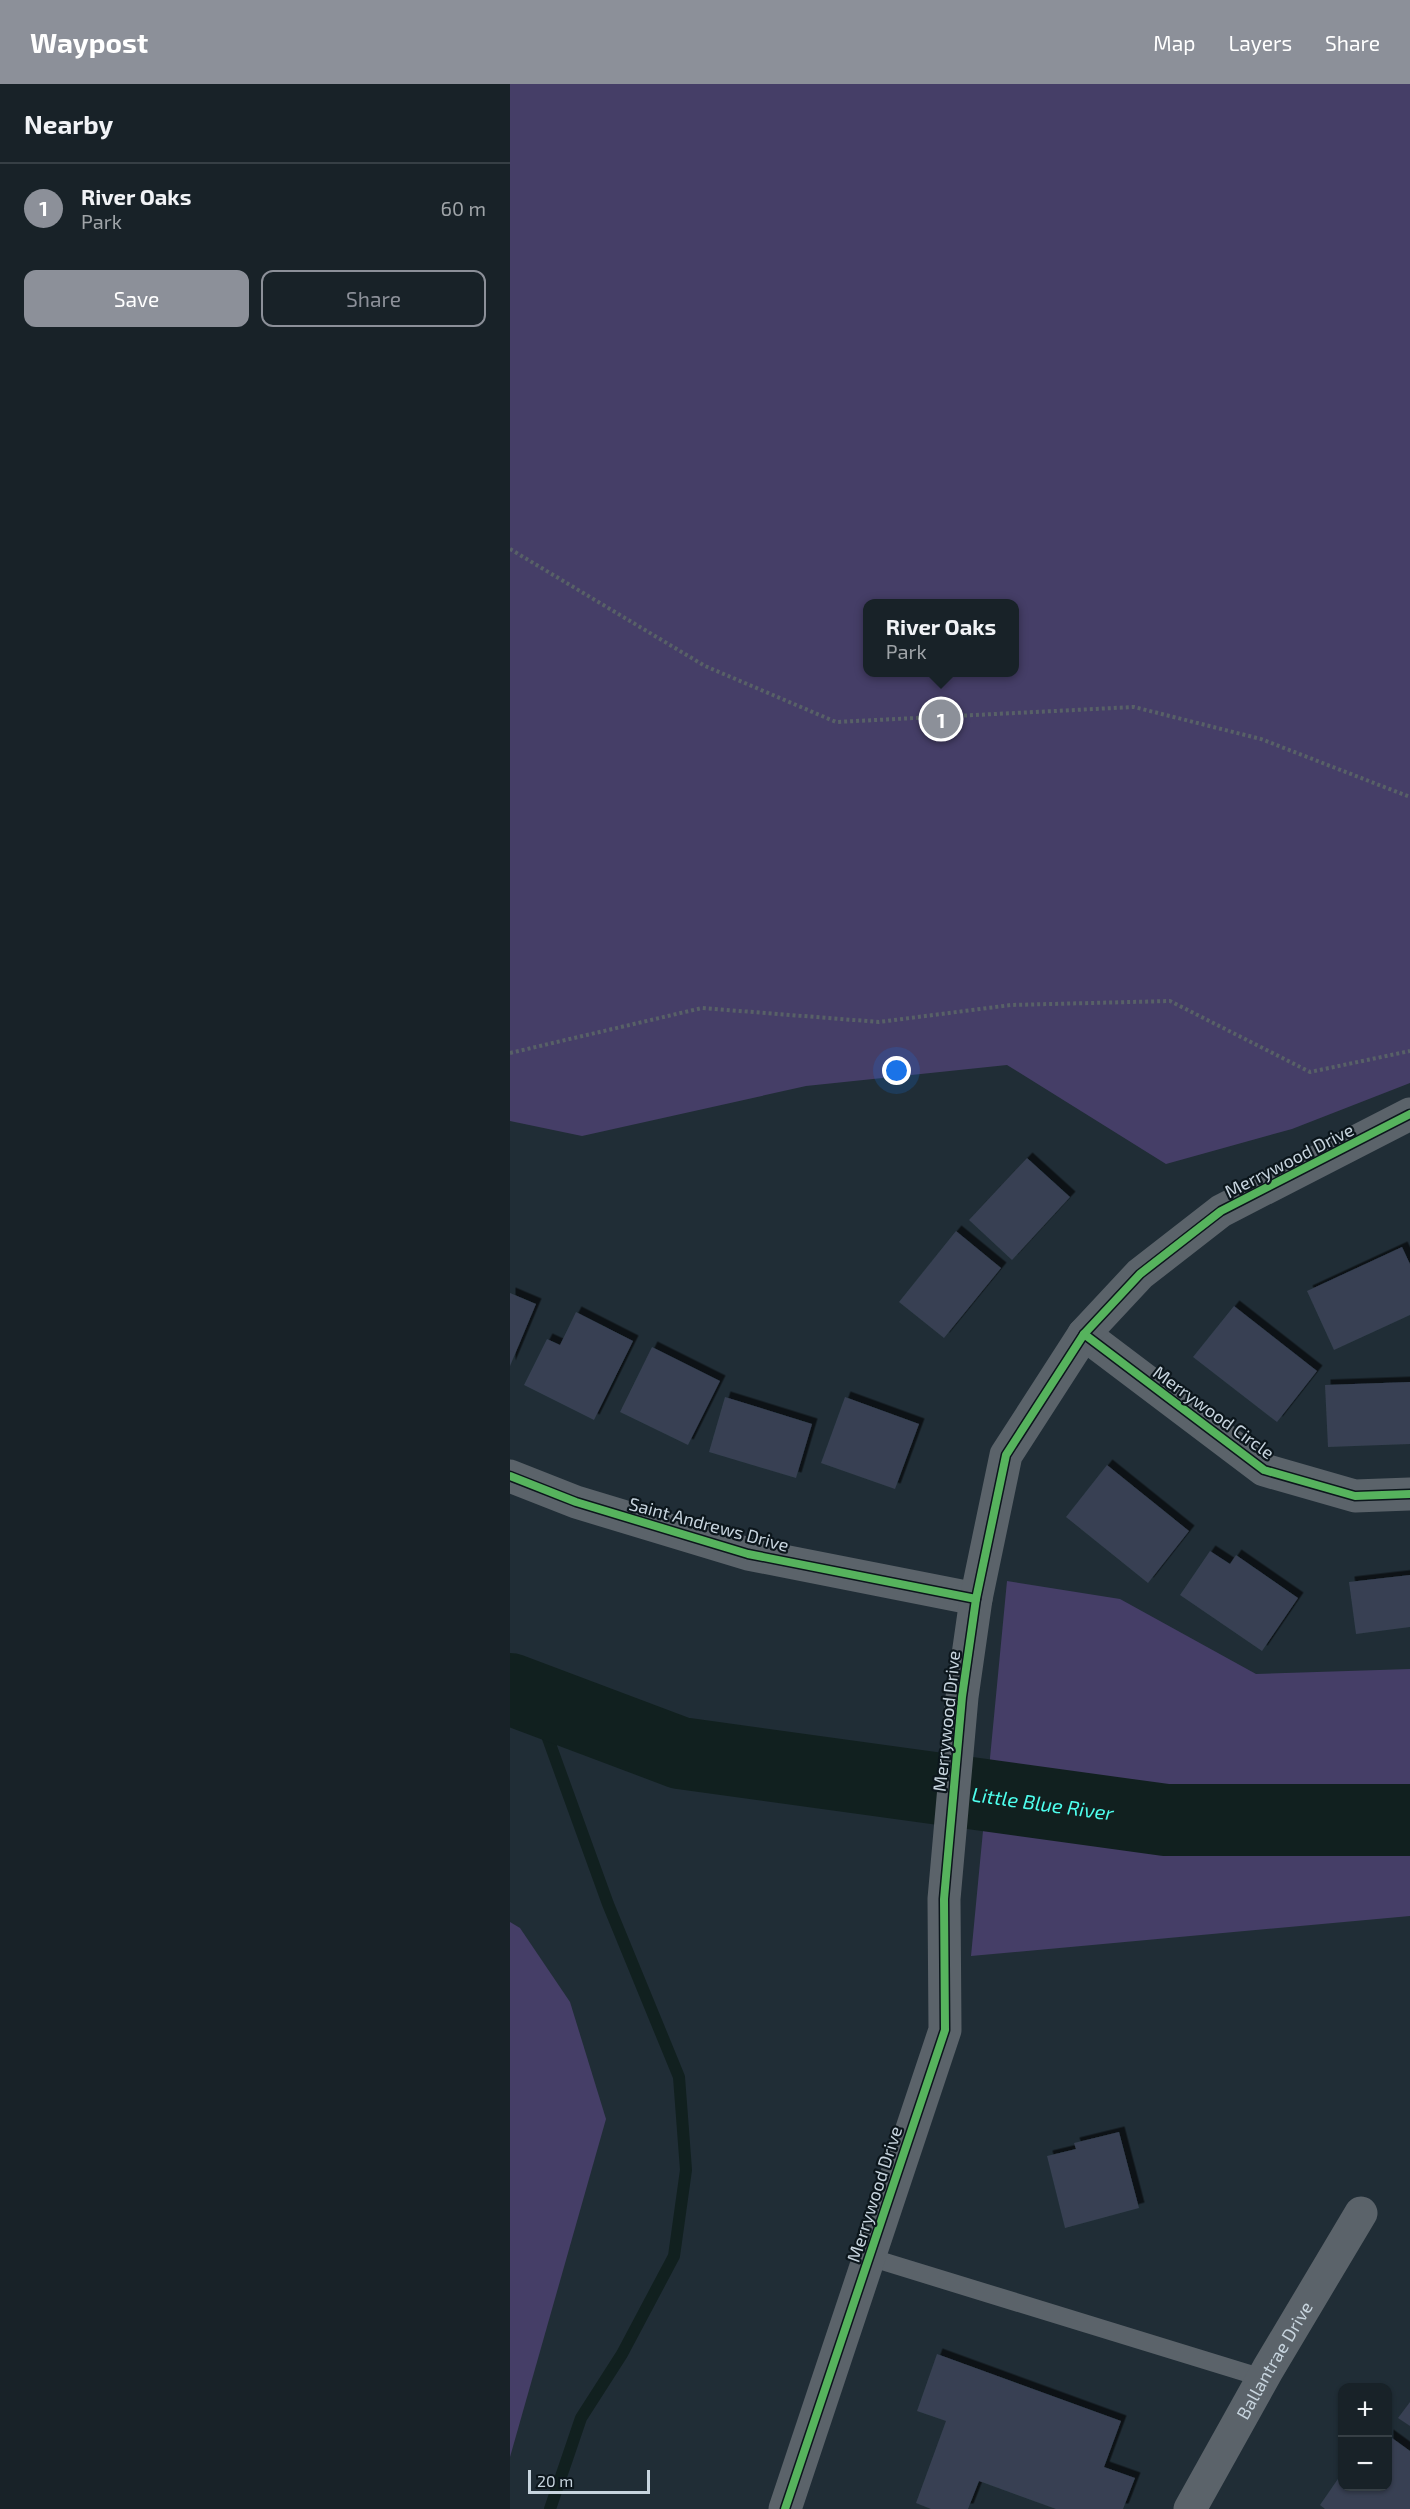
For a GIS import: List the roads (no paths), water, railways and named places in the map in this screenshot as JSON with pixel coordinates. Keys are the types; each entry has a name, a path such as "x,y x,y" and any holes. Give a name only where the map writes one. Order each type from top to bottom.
{"street":[{"name":"Merrywood Drive","path":"785,2509 945,2030 944,1899 962,1697 976,1599 1006,1455 1084,1334 1140,1274 1221,1211 1410,1114"},
{"name":"Merrywood Circle","path":"1084,1334 1264,1470 1355,1497 1410,1494"},
{"name":"Saint Andrews Drive","path":"510,1476 576,1502 748,1554 976,1599"},
{"name":"Ballantrae Drive","path":"1190,2509 1263,2378 1361,2213"}],"lane":[{"path":"869,2257 1263,2378"}],"waterway":[{"name":"Little Blue River","path":"510,1689 680,1753 1166,1820 1410,1820"},
{"path":"533,1697 608,1904 679,2077 686,2170 674,2256 622,2354 581,2418 550,2509"}],"place":[{"name":"River Oaks","path":"941,719"}]}
